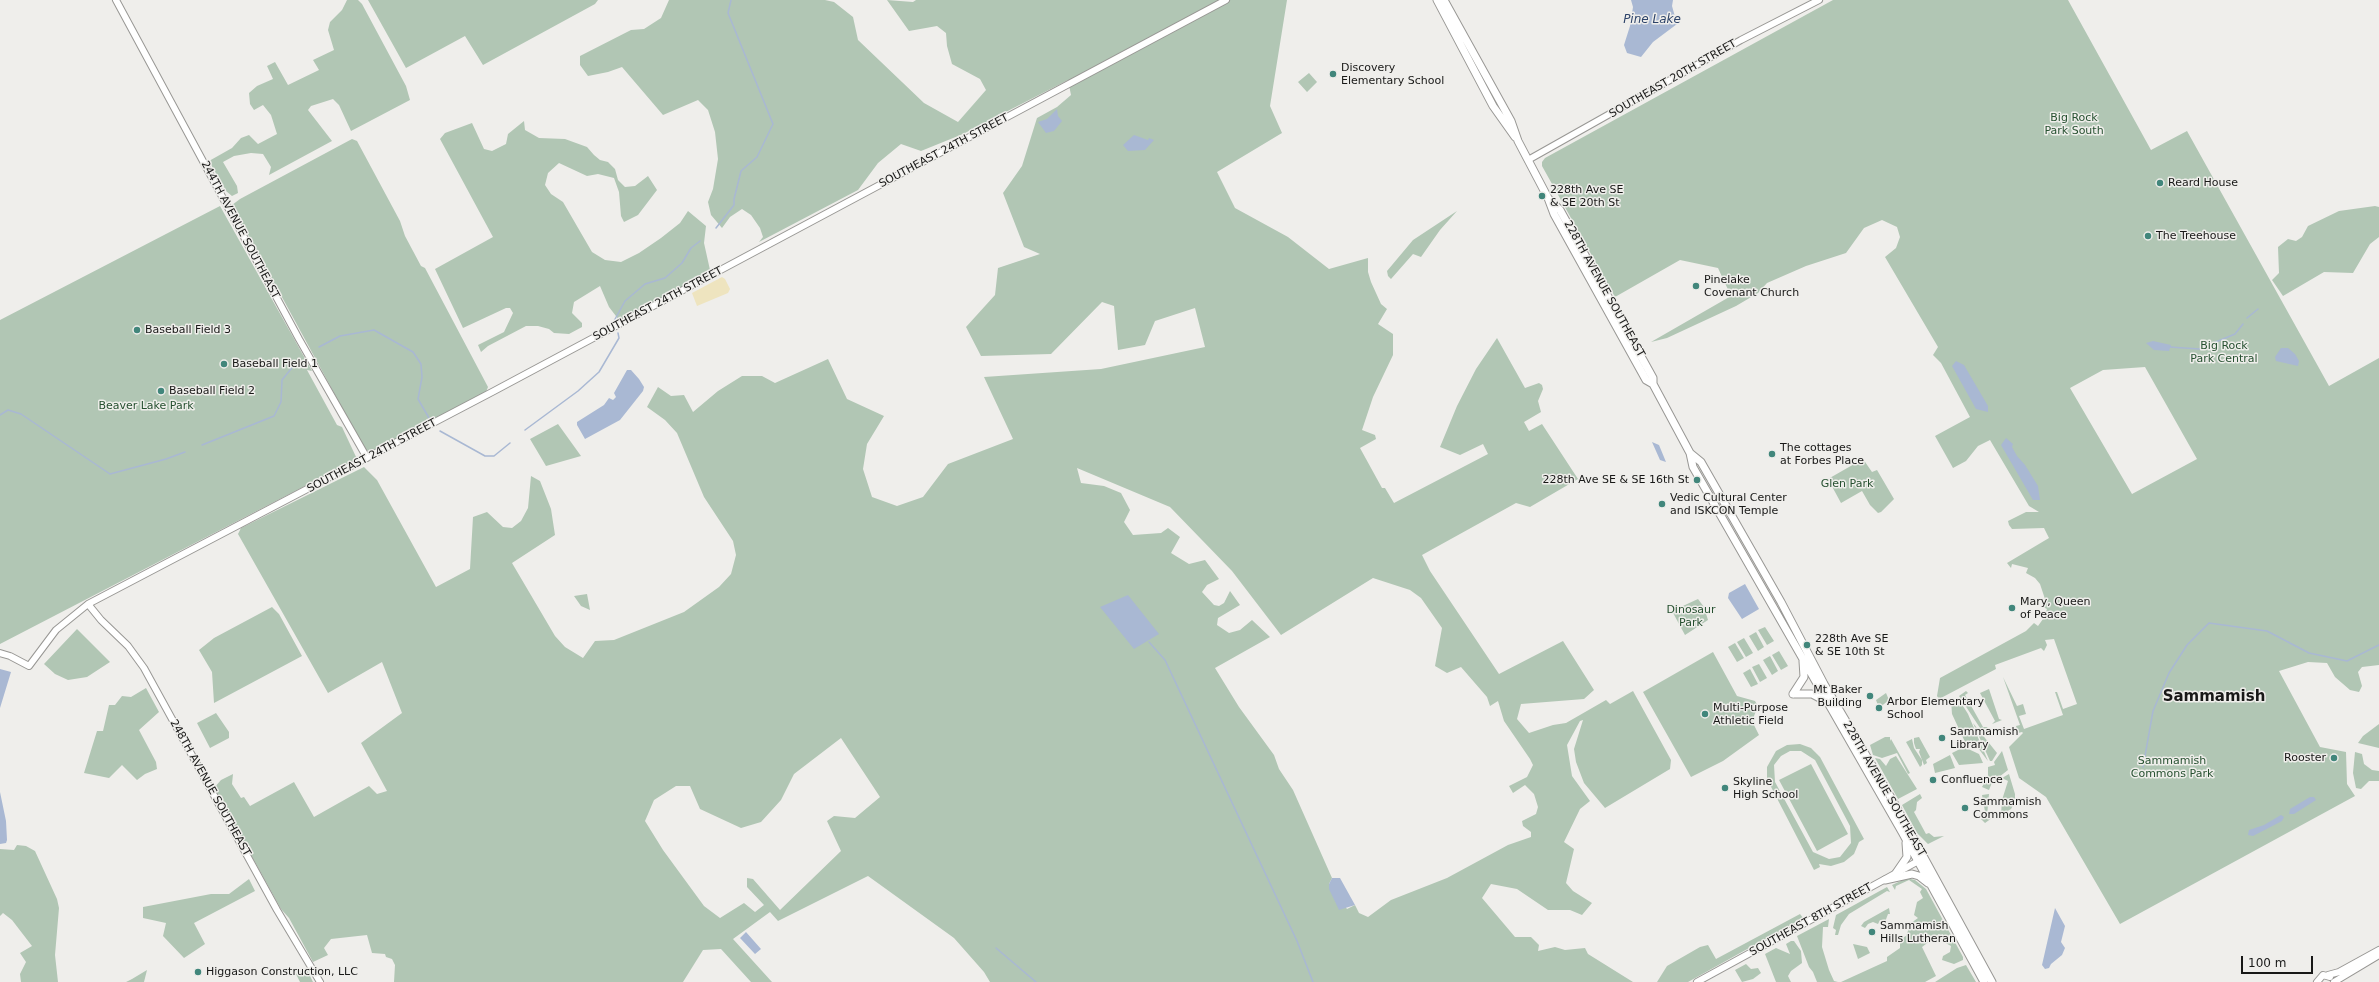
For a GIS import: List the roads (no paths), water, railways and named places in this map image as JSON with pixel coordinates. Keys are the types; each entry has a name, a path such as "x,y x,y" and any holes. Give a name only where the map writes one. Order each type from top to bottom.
{"main road":[{"name":"228TH AVENUE SOUTHEAST","path":"1437,0 1497,112 1518,141 1548,198 1554,214 1646,380 1653,384 1690,453 1693,467 1768,595 1827,702 1902,832 1921,859 1933,888 1984,982"},
{"name":"228TH AVENUE SOUTHEAST","path":"1444,0 1511,121 1518,141"},
{"path":"1457,37 1476,59"},
{"name":"228TH AVENUE SOUTHEAST","path":"1690,453 1701,462 1921,859 1992,982"},
{"path":"1738,544 1744,545 1751,558 1757,562 1758,571 1767,586 1768,595"},
{"path":"1802,656 1804,677 1793,694 1812,694 1827,702"},
{"path":"1896,874 1907,855 1902,832"},
{"path":"1885,880 1914,874 1923,878 1933,888"}],"street":[{"name":"244TH AVENUE SOUTHEAST","path":"116,0 299,339 367,458"},
{"name":"SOUTHEAST 24TH STREET","path":"0,653 10,656 29,666 56,630 88,604 367,458 1226,0"},
{"name":"SOUTHEAST 20TH STREET","path":"1528,160 1741,40 1818,0"},
{"name":"248TH AVENUE SOUTHEAST","path":"88,604 100,620 128,646 140,663 277,910 320,982"},
{"name":"SOUTHEAST 8TH STREET","path":"1697,982 1921,859"},
{"path":"2316,981 2322,975 2339,972 2379,950"},
{"path":"2328,975 2333,982 2379,955"}],"water":[{"name":"Pine Lake","path":"1631,0 1673,0 1672,6 1677,24 1653,42 1641,57 1627,53 1624,45 1630,26 1633,7"},
{"path":"1057,109 1058,116 1062,121 1054,131 1046,133 1038,122 1047,119"},
{"path":"1134,135 1148,140 1149,138 1154,140 1145,150 1128,151 1123,145"},
{"path":"2153,341 2171,345 2169,351 2154,350 2146,343"},
{"path":"2281,348 2288,348 2295,354 2299,361 2298,366 2276,361 2275,357"},
{"path":"1956,361 1964,365 1988,406 1988,412 1976,409 1952,366"},
{"path":"627,370 631,370 639,379 644,387 643,391 620,420 585,439 577,425 577,422 604,405 609,398 613,400 616,397 614,393"},
{"path":"2006,438 2013,444 2012,447 2017,456 2025,465 2038,486 2040,500 2033,500 2001,445"},
{"path":"1652,442 1659,445 1666,462 1660,460"},
{"path":"1745,584 1759,609 1742,619 1728,598 1729,593"},
{"path":"1128,595 1159,634 1134,649 1100,607"},
{"path":"0,669 11,672 0,708"},
{"path":"0,792 6,821 7,840 6,843 0,844"},
{"path":"2310,797 2314,797 2316,800 2294,814 2289,814 2290,809"},
{"path":"2281,815 2284,817 2282,821 2253,836 2248,835 2249,830 2264,825"},
{"path":"1332,878 1340,878 1355,905 1339,910 1329,889 1329,884"},
{"path":"2055,908 2065,926 2061,942 2065,948 2062,955 2051,964 2049,968 2045,969 2042,965"},
{"path":"746,932 761,949 755,954 740,938"}],"waterway":[{"path":"716,228 734,205 734,199 741,171 757,157 773,124 728,13 731,0"},
{"path":"614,321 625,301 645,284 665,278 682,263 691,248 700,241"},
{"path":"2247,318 2258,309"},
{"path":"2170,347 2199,349 2235,334 2243,324"},
{"path":"319,347 340,336 374,330 413,352 421,364 422,377 418,399 429,418"},
{"path":"525,430 578,391 599,372 619,338 618,333"},
{"path":"202,445 274,416 281,402 282,380 299,359"},
{"path":"0,415 8,410 21,414 110,474 166,459 185,452"},
{"path":"440,431 485,456 494,456 510,443"},
{"path":"2143,767 2153,711 2169,673 2187,645 2209,623 2267,631 2309,653 2347,661 2379,645"},
{"path":"1149,642 1165,660 1297,941 1313,982"},
{"path":"996,948 1036,982"}],"place":[{"name":"Discovery Elementary School","path":"1333,74"},
{"name":"Reard House","path":"2160,183"},
{"name":"228th Ave SE & SE 20th St","path":"1542,196"},
{"name":"The Treehouse","path":"2148,236"},
{"name":"Pinelake Covenant Church","path":"1696,286"},
{"name":"Baseball Field 3","path":"137,330"},
{"name":"Baseball Field 1","path":"224,364"},
{"name":"Baseball Field 2","path":"161,391"},
{"name":"The cottages at Forbes Place","path":"1772,454"},
{"name":"228th Ave SE & SE 16th St","path":"1697,480"},
{"name":"Vedic Cultural Center and ISKCON Temple","path":"1662,504"},
{"name":"Mary, Queen of Peace","path":"2012,608"},
{"name":"228th Ave SE & SE 10th St","path":"1807,645"},
{"name":"Mt Baker Building","path":"1870,696"},
{"name":"Arbor Elementary School","path":"1879,708"},
{"name":"Multi-Purpose Athletic Field","path":"1705,714"},
{"name":"Sammamish Library","path":"1942,738"},
{"name":"Rooster","path":"2334,758"},
{"name":"Confluence","path":"1933,780"},
{"name":"Skyline High School","path":"1725,788"},
{"name":"Sammamish Commons","path":"1965,808"},
{"name":"Sammamish Hills Lutheran","path":"1872,932"},
{"name":"Higgason Construction, LLC","path":"198,972"}],"district":[{"name":"Sammamish","path":"2214,697"}],"park label":[{"name":"Big Rock Park South","path":"2074,124"},
{"name":"Big Rock Park Central","path":"2224,352"},
{"name":"Beaver Lake Park","path":"146,406"},
{"name":"Glen Park","path":"1847,484"},
{"name":"Dinosaur Park","path":"1691,616"},
{"name":"Sammamish Commons Park","path":"2172,767"}]}
